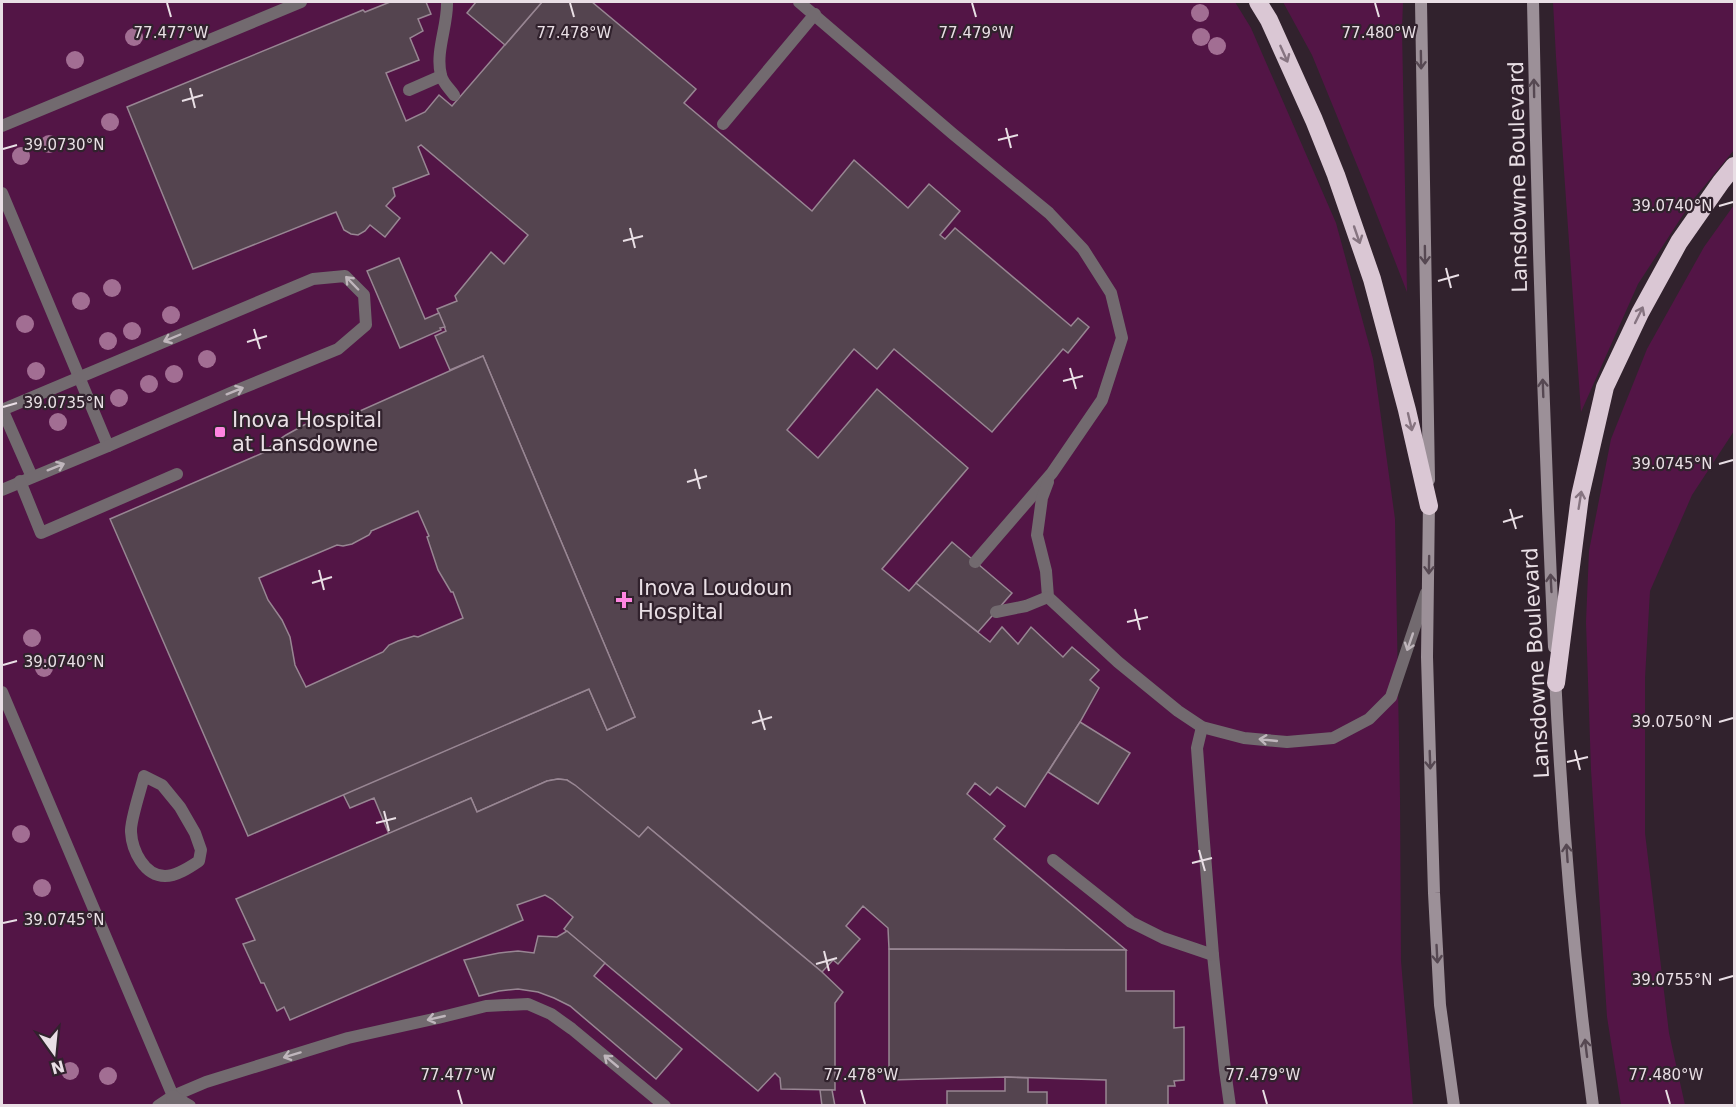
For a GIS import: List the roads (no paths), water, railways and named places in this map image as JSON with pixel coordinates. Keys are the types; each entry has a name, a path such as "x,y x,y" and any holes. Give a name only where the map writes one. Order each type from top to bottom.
{"highway":[{"path":"1258,2 1269,20 1314,120 1336,175 1372,279 1430,506"},
{"path":"1556,683 1580,496 1605,387 1640,313 1679,242 1734,166"}],"main road":[{"path":"1421,2 1430,506 1427,657 1434,893 1440,1005 1454,1106"},
{"name":"Lansdowne Boulevard","path":"1533,2 1536,183 1556,683 1568,864 1584,1037 1593,1106"}],"street":[{"path":"2,126 302,2"},
{"path":"447,2 440,59 441,76 454,95"},
{"path":"799,2 1049,213 1083,249 1111,293 1122,338 1102,400 1052,472 975,562"},
{"path":"723,124 815,14"},
{"path":"409,90 441,76"},
{"path":"2,193 108,446"},
{"path":"2,489 26,479 108,446 338,349 366,325 364,295 345,276 313,279 2,409 26,479 41,533 177,474"},
{"path":"1052,472 1042,498 1037,535 1046,571 1048,597 1126,668 1178,711 1202,727 1244,738 1287,742 1333,738 1369,719 1391,697 1428,586"},
{"path":"996,612 1026,606 1048,597"},
{"path":"2,692 173,1101"},
{"path":"1202,727 1197,748 1213,956 1230,1106"},
{"path":"144,776 162,785 180,807 195,833 201,850 199,861 184,871 165,876 148,871 136,854 130,830 144,776"},
{"path":"1053,860 1131,922 1163,938 1213,956"},
{"path":"158,1106 173,1101 206,1082 348,1038 486,1006 528,1004 551,1014 573,1029 665,1106"},
{"path":"173,1101 190,1106"}],"place":[{"name":"Inova Hospital at Lansdowne","path":"220,432"},
{"name":"Inova Loudoun Hospital","path":"624,600"}]}
